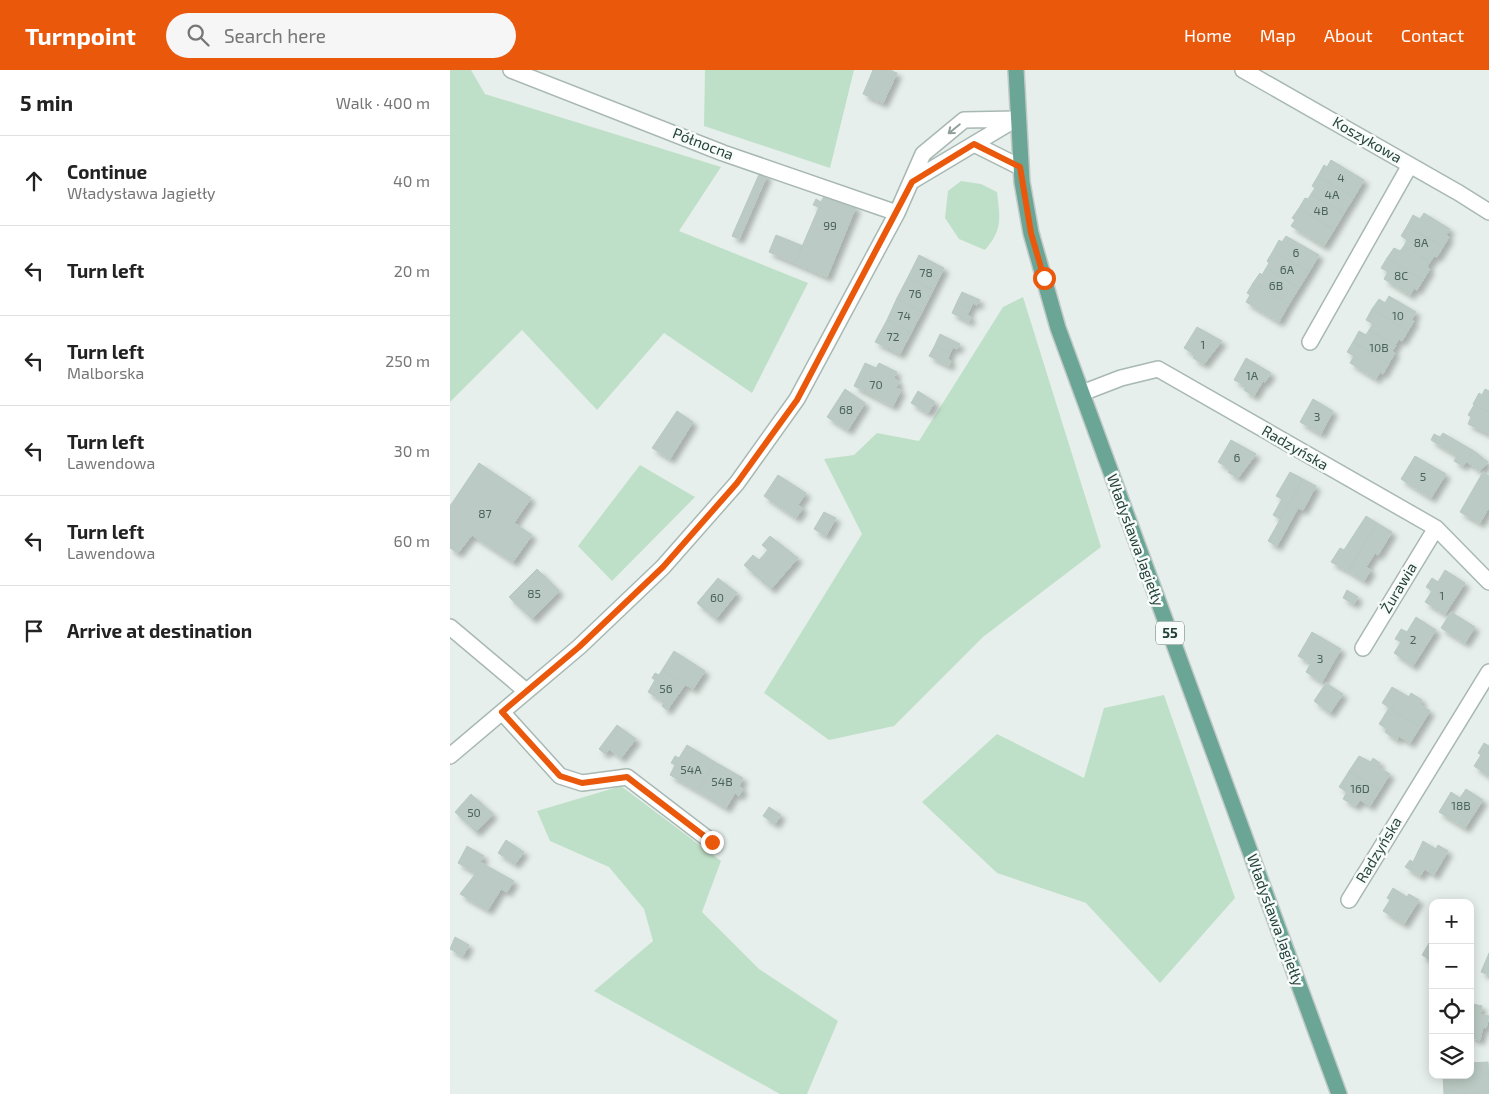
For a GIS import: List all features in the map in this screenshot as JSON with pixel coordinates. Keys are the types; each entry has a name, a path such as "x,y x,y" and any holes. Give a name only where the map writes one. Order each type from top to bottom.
{"main road":[{"name":"55","path":"1016,70 1017,119"},
{"name":"Władysława Jagiełły","path":"1017,119 1020,167 1031,233 1058,328 1339,1094"}],"street":[{"name":"Północna","path":"511,70 724,153 897,213"},
{"name":"Koszykowa","path":"1244,70 1489,212"},
{"path":"912,182 1017,119"},
{"path":"450,756 579,647 663,567 737,483 797,400 897,213 923,154 964,120 1017,119"},
{"path":"974,144 1020,167"},
{"path":"1310,342 1410,165"},
{"name":"Radzyńska","path":"1082,394 1121,378 1158,369 1436,528 1489,582"},
{"name":"Żurawia","path":"1363,648 1436,528"},
{"path":"1479,570 1489,558"},
{"path":"450,627 526,691"},
{"name":"Radzyńska","path":"1349,900 1489,672"},
{"path":"502,712 560,776 582,783 627,777 712,842"}],"green space":[{"path":"450,70 471,70 485,94 721,167 679,231 808,283 752,393 664,333 597,410 522,330 450,402"},
{"path":"705,70 854,70 830,168 704,126"},
{"path":"961,181 981,184 997,192 999,223 995,236 985,250 959,239 945,218 948,191"},
{"path":"1023,297 1101,547 983,637 894,726 829,740 764,693 862,534 824,459 854,455 877,433 919,441 1003,307"},
{"path":"640,465 695,497 612,581 578,546"},
{"path":"1164,695 1235,898 1160,983 1086,903 997,873 922,802 997,734 1084,778 1104,708"},
{"path":"621,786 721,861 702,912 759,969 838,1021 807,1094 780,1094 594,991 653,941 644,909 609,867 550,841 537,811"}],"building":[{"path":"873,70 890,70 897,73 883,103 863,94"},
{"path":"1331,160 1364,180 1354,197 1318,176 1324,165 1327,167"},
{"path":"760,172 767,175 739,239 732,236"},
{"path":"1318,176 1354,197 1344,213 1311,194 1315,188 1312,186"},
{"path":"825,194 856,207 827,277 795,263 819,207 813,205 816,199 821,202"},
{"path":"1311,194 1344,213 1334,230 1299,208 1305,198 1308,199"},
{"path":"1299,208 1334,230 1324,246 1291,226 1295,220 1292,218"},
{"path":"1424,213 1450,229 1446,235 1449,237 1443,247 1407,226 1413,215 1420,219"},
{"path":"1407,226 1443,247 1437,257 1434,256 1430,262 1404,246 1407,240 1401,236"},
{"path":"776,235 803,246 795,263 769,252"},
{"path":"1286,236 1319,255 1309,272 1273,251 1279,240 1282,242"},
{"path":"1404,246 1430,262 1427,267 1430,269 1423,280 1387,258 1394,248 1400,251"},
{"path":"1273,251 1309,272 1299,288 1266,268 1269,263 1267,261"},
{"path":"919,255 944,268 933,290 908,277"},
{"path":"1387,258 1423,280 1417,290 1414,288 1410,295 1384,279 1388,272 1381,268"},
{"path":"1266,268 1299,288 1289,304 1253,283 1260,273 1262,275"},
{"path":"908,277 933,290 922,312 897,298"},
{"path":"1253,283 1289,304 1279,322 1246,302 1250,295 1247,293"},
{"path":"962,292 980,300 977,305 973,303 970,309 957,302"},
{"path":"1389,296 1416,312 1412,319 1414,321 1408,331 1372,309 1379,299 1385,303"},
{"path":"897,298 922,312 911,333 887,320"},
{"path":"957,302 970,309 967,315 971,317 969,322 952,313"},
{"path":"1372,309 1408,331 1402,341 1399,339 1395,345 1369,330 1373,324 1366,320"},
{"path":"887,320 911,333 900,354 875,342"},
{"path":"1197,327 1222,341 1204,364 1193,358 1195,355 1184,348"},
{"path":"1369,330 1396,345 1392,351 1395,353 1389,363 1353,342 1359,331 1366,335"},
{"path":"940,334 960,344 957,349 953,347 950,353 935,345"},
{"path":"1353,342 1389,363 1383,374 1380,372 1376,379 1350,363 1354,356 1347,352"},
{"path":"935,345 950,353 948,359 951,361 949,366 929,356"},
{"path":"1246,358 1271,373 1265,382 1263,381 1254,396 1244,390 1246,386 1234,380"},
{"path":"865,363 876,368 879,363 897,372 894,377 899,383 896,388 901,390 893,406 854,386"},
{"path":"845,389 865,403 848,430 827,417"},
{"path":"1485,389 1489,391 1489,412 1473,404 1479,393 1482,395"},
{"path":"918,391 935,402 928,413 911,403"},
{"path":"1313,399 1333,411 1321,434 1300,422"},
{"path":"1474,405 1489,412 1489,434 1468,424 1471,417 1468,415"},
{"path":"677,411 693,422 670,459 652,448"},
{"path":"1443,433 1474,451 1463,466 1454,461 1457,456 1431,440 1434,434 1440,437"},
{"path":"1231,440 1256,454 1238,478 1228,472 1230,469 1218,462"},
{"path":"1474,451 1488,462 1480,471 1467,462"},
{"path":"1415,456 1446,474 1431,498 1401,479"},
{"path":"479,463 531,498 514,523 532,535 513,562 472,535 458,553 450,548 450,506"},
{"path":"1290,472 1303,479 1280,519 1273,515 1282,499 1276,496"},
{"path":"1483,472 1489,476 1489,507 1480,523 1460,512"},
{"path":"778,475 806,493 798,505 803,508 796,518 764,496"},
{"path":"1303,479 1316,486 1303,510 1298,508 1277,546 1268,541"},
{"path":"824,512 836,518 826,536 814,529"},
{"path":"1366,516 1377,523 1348,571 1331,562 1340,548 1344,550"},
{"path":"1377,523 1392,532 1378,555 1375,553 1366,567 1371,570 1364,581 1348,571"},
{"path":"770,536 798,558 771,589 744,565 753,555 759,560 768,550 762,545"},
{"path":"537,569 559,591 532,619 509,597"},
{"path":"1445,570 1465,583 1445,614 1425,602 1432,591 1426,587 1432,578 1438,582"},
{"path":"718,578 737,593 716,619 697,603"},
{"path":"1347,590 1358,597 1354,604 1343,598"},
{"path":"1451,612 1475,627 1465,643 1441,628"},
{"path":"1416,617 1436,630 1413,666 1394,653 1401,642 1395,639 1401,629 1407,632"},
{"path":"1312,632 1341,649 1322,682 1306,672 1311,663 1298,656"},
{"path":"674,651 705,671 693,689 662,670"},
{"path":"662,670 685,685 667,710 662,706 664,702 648,692 655,680 652,678 655,673 659,675"},
{"path":"1326,683 1343,694 1330,713 1314,701"},
{"path":"1392,687 1409,697 1411,693 1422,700 1420,704 1430,711 1420,727 1382,703"},
{"path":"1389,708 1420,727 1410,743 1399,736 1397,740 1385,732 1387,729 1379,724"},
{"path":"617,725 636,739 621,758 609,749 605,754 599,749"},
{"path":"1484,743 1489,746 1489,776 1474,766 1481,755 1478,753"},
{"path":"687,745 715,762 698,791 670,775 675,765 671,763 675,756 679,758"},
{"path":"1359,756 1371,762 1373,758 1380,763 1378,767 1390,774 1380,790 1349,771"},
{"path":"715,762 743,778 739,786 743,789 739,796 735,793 726,808 698,791"},
{"path":"1349,771 1380,790 1370,806 1360,800 1356,806 1343,799 1347,792 1339,787"},
{"path":"1466,789 1483,800 1465,828 1439,812 1451,792 1460,798"},
{"path":"471,794 493,814 476,832 455,812"},
{"path":"769,807 781,815 775,824 763,816"},
{"path":"506,840 524,852 515,864 498,853"},
{"path":"1423,841 1436,849 1438,845 1448,851 1434,875 1425,869 1420,876 1405,867 1410,860 1413,862"},
{"path":"467,846 484,856 480,862 514,881 507,892 501,889 488,910 460,894 476,873 458,863"},
{"path":"1393,888 1407,897 1409,894 1419,900 1404,924 1383,911 1390,900 1387,898"},
{"path":"455,937 469,945 463,956 450,949"},
{"path":"1429,943 1429,959 1422,955"},
{"path":"1489,953 1489,975 1481,972"},
{"path":"1474,1004 1482,1006 1480,1014 1489,1016 1486,1028 1483,1027 1480,1040 1474,1038"},
{"path":"1488,1062 1489,1094 1444,1094 1443,1079 1474,1079 1474,1063"}],"route":[{"path":"712,842 627,777 582,783 560,776 502,712 579,647 663,567 737,483 797,400 912,182 974,144 1020,167 1031,233 1044,278"}]}
